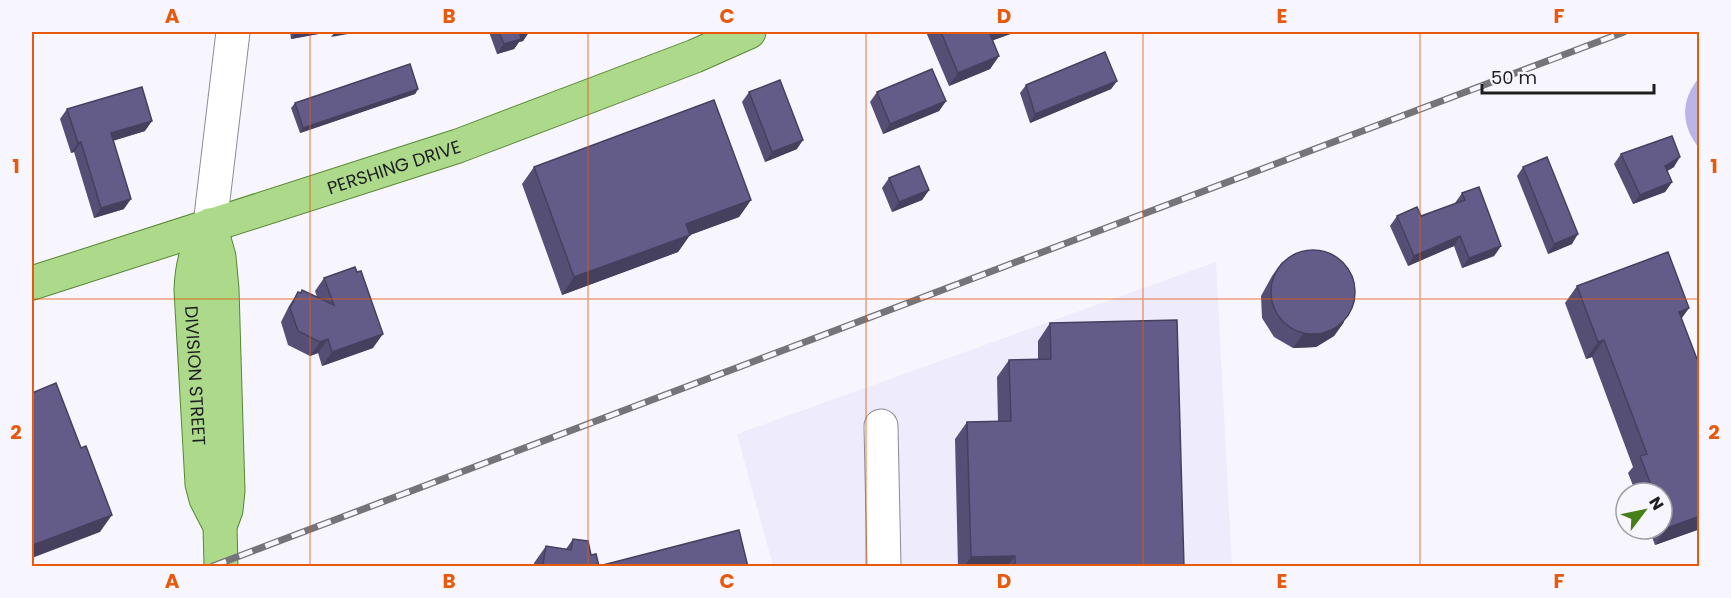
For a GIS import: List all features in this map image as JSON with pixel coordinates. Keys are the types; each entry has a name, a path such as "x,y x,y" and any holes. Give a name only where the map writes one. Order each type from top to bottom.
{"main road":[{"name":"PERSHING DRIVE","path":"32,283 458,146 695,56 749,32"},
{"name":"DIVISION STREET","path":"210,225 196,251 191,290 202,484 206,500 220,526 221,567"}],"street":[{"name":"DIVISION STREET","path":"210,225 233,32"},
{"path":"881,426 884,567"}],"shaded area":[{"path":"1699,78 1699,148 1689,131 1685,113 1688,95"},
{"path":"1216,262 1232,566 773,566 737,434"}],"building":[{"path":"499,32 528,32 520,34 521,39 504,44"},
{"path":"941,32 989,32 999,56 958,73"},
{"path":"1105,52 1117,81 1035,114 1026,85"},
{"path":"410,64 418,89 303,128 295,103"},
{"path":"932,69 946,101 890,124 877,92"},
{"path":"780,80 803,140 772,152 749,92"},
{"path":"142,87 152,121 111,133 131,199 101,208 81,142 78,143 67,109"},
{"path":"714,100 751,200 686,224 690,235 574,277 534,167"},
{"path":"1672,136 1680,157 1665,166 1672,182 1640,195 1621,154"},
{"path":"1547,157 1578,234 1554,244 1523,167"},
{"path":"919,166 929,190 899,202 889,178"},
{"path":"1479,187 1501,246 1469,258 1460,236 1414,256 1397,216 1417,207 1421,216 1465,200 1462,193"},
{"path":"1313,250 1329,253 1343,262 1352,276 1355,292 1352,308 1343,322 1329,331 1313,334 1297,331 1283,322 1274,308 1271,292 1274,276 1283,262 1297,253"},
{"path":"1668,252 1689,308 1679,312 1700,367 1700,516 1674,525 1674,481 1649,481 1640,456 1647,454 1604,340 1598,342 1577,286"},
{"path":"355,267 357,272 361,271 383,334 332,352 328,339 320,342 298,331 290,308 298,292 301,293 302,290 334,305 324,278"},
{"path":"1177,320 1184,567 1015,567 1015,556 971,557 967,422 1011,421 1009,360 1051,359 1050,323"},
{"path":"56,383 81,448 86,446 112,515 33,545 32,393"},
{"path":"739,530 748,567 534,567 543,564 546,546 571,550 573,539 588,541 591,555 596,554 599,566"}],"railway":[{"path":"213,566 1624,32"}]}
